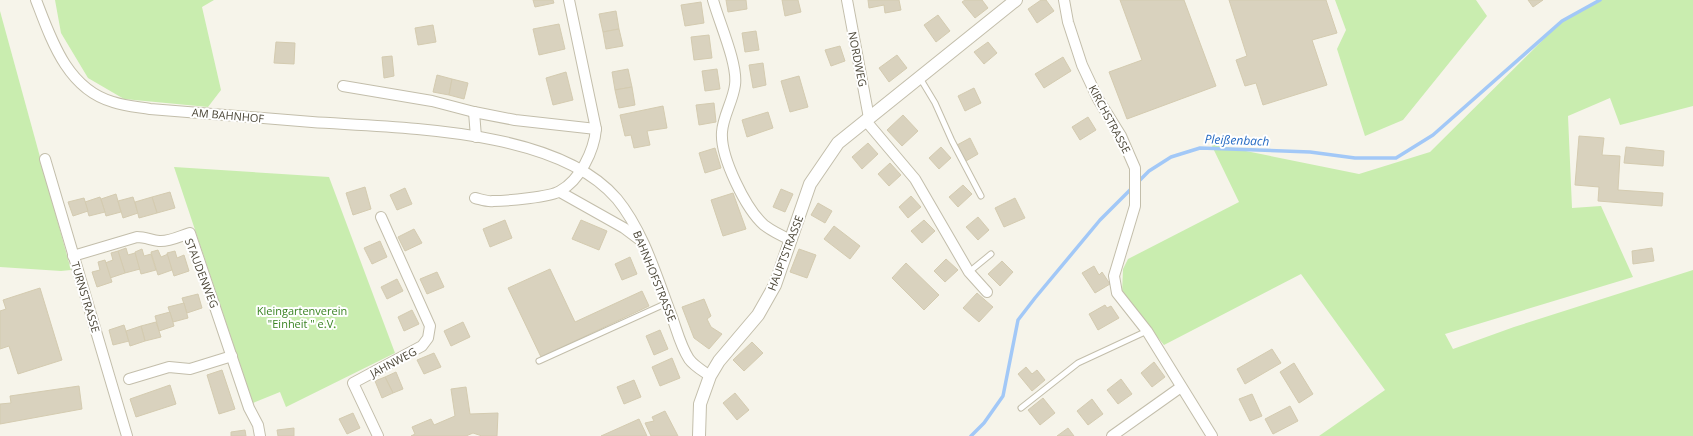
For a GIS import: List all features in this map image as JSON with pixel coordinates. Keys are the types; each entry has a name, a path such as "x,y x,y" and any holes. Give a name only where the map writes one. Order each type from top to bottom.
{"street":[{"name":"AM BAHNHOF","path":"36,0 54,45 68,68 86,88 112,102 150,109 416,129 476,137 514,145 558,158 581,169"},
{"path":"474,198 491,201 560,192 574,179 590,153 595,139 596,129 569,0"},
{"path":"713,0 733,65 735,85 722,131 723,143 730,167 749,208 765,226 791,240"},
{"name":"NORDWEG","path":"847,0 868,119"},
{"name":"HAUPTSTRASSE","path":"699,436 700,404 710,376 719,361 758,316 775,285 810,184 838,143 1016,0"},
{"name":"KIRCHSTRASSE","path":"1064,0 1068,22 1082,65 1098,99 1121,136 1135,168 1135,206 1114,276 1117,293 1148,331 1212,436"},
{"path":"343,86 432,101 474,112 515,120 596,129"},
{"path":"474,112 476,137"},
{"path":"868,119 916,179 969,272 987,292"},
{"name":"TURNSTRASSE","path":"45,159 127,436"},
{"name":"BAHNHOFSTRASSE","path":"581,169 596,178 617,199 638,232 689,359 710,376"},
{"path":"560,192 624,228 642,241"},
{"name":"JAHNWEG","path":"378,436 353,383 422,346 428,338 430,326 381,217"},
{"name":"STAUDENWEG","path":"73,256 137,237 147,237 156,241 164,241 190,233 248,408 258,426 260,435"},
{"path":"129,379 169,367 190,369 232,356"},
{"path":"1112,436 1181,386"}],"lane":[{"path":"920,77 935,103 952,141 981,196"},
{"path":"969,272 991,254"},
{"path":"539,361 667,303"},
{"path":"1021,408 1078,363 1148,331"}],"green space":[{"path":"55,0 214,0 202,7 221,90 208,107 124,99 88,78 61,33"},
{"path":"1335,0 1476,0 1487,16 1403,120 1365,136 1337,49 1346,30"},
{"path":"1600,0 1693,0 1693,106 1620,125 1610,98 1568,116 1572,208 1601,206 1633,277 1445,334 1453,349 1514,327 1693,270 1693,436 1319,436 1385,390 1301,274 1164,345 1122,294 1123,269 1128,259 1239,202 1211,144 1359,174 1430,152 1562,21"},
{"path":"0,11 71,270 61,271 0,267"},
{"name":"Kleingartenverein \"Einheit \" e.V.","path":"174,167 329,177 395,353 286,407 280,392 253,403"}],"building":[{"path":"533,0 553,0 554,3 535,7"},
{"path":"726,0 746,0 747,9 728,12"},
{"path":"782,0 798,0 801,12 785,16"},
{"path":"868,0 899,0 901,10 885,13 884,5 869,8"},
{"path":"965,0 982,0 988,8 975,18 962,2"},
{"path":"1041,0 1046,0 1054,11 1037,23 1028,9"},
{"path":"1120,0 1184,0 1216,86 1127,119 1109,72 1142,60"},
{"path":"1229,0 1326,0 1337,33 1312,40 1327,85 1263,105 1256,83 1245,86 1236,60 1247,56"},
{"path":"1528,0 1543,0 1533,7"},
{"path":"701,2 704,23 685,26 681,5"},
{"path":"616,11 619,29 603,32 599,14"},
{"path":"938,15 950,31 936,42 924,25"},
{"path":"559,24 565,49 539,55 533,29"},
{"path":"433,25 436,42 418,45 415,28"},
{"path":"619,29 623,46 606,49 603,32"},
{"path":"756,31 759,50 745,52 742,33"},
{"path":"709,35 712,58 694,60 691,37"},
{"path":"276,42 295,43 294,64 274,63"},
{"path":"988,42 997,53 984,64 974,52"},
{"path":"840,46 845,61 831,66 825,50"},
{"path":"897,55 907,68 889,82 879,68"},
{"path":"392,56 394,76 384,78 382,57"},
{"path":"1063,57 1071,71 1044,88 1035,74"},
{"path":"763,63 766,85 753,88 749,65"},
{"path":"628,69 632,87 615,90 612,72"},
{"path":"717,69 720,89 705,91 702,71"},
{"path":"566,72 573,100 553,105 546,78"},
{"path":"437,75 452,79 449,95 433,92"},
{"path":"799,76 808,107 790,112 781,81"},
{"path":"452,79 468,83 464,99 449,95"},
{"path":"632,87 635,105 619,108 615,90"},
{"path":"974,88 981,103 965,111 958,96"},
{"path":"714,103 716,122 699,125 696,105"},
{"path":"663,106 667,128 647,131 650,145 634,148 631,135 625,136 620,115"},
{"path":"768,112 773,128 747,137 742,120"},
{"path":"903,115 918,131 902,146 887,130"},
{"path":"1088,117 1096,130 1080,140 1072,127"},
{"path":"1579,136 1604,138 1602,155 1620,156 1618,190 1663,193 1662,206 1598,201 1599,187 1575,185"},
{"path":"970,138 978,154 966,161 957,145"},
{"path":"868,143 878,154 862,169 852,157"},
{"path":"941,147 951,158 939,169 929,158"},
{"path":"1626,147 1664,151 1663,166 1624,163"},
{"path":"715,148 721,168 705,173 699,153"},
{"path":"890,163 901,175 889,186 878,174"},
{"path":"963,185 972,194 958,207 949,197"},
{"path":"365,187 371,209 353,215 346,193"},
{"path":"405,188 412,204 397,210 390,195"},
{"path":"781,189 793,194 785,212 773,207"},
{"path":"170,192 175,208 157,213 152,197"},
{"path":"733,193 746,229 723,236 711,200"},
{"path":"116,194 121,212 106,216 101,199"},
{"path":"911,196 921,207 908,218 899,207"},
{"path":"100,197 105,212 89,216 85,202"},
{"path":"133,197 138,213 123,218 118,201"},
{"path":"152,197 157,213 139,218 135,202"},
{"path":"84,198 88,211 73,216 68,202"},
{"path":"1015,198 1025,218 1004,227 995,208"},
{"path":"818,203 832,211 825,223 811,215"},
{"path":"978,217 989,230 978,240 966,227"},
{"path":"505,220 512,238 490,247 483,229"},
{"path":"581,220 607,231 599,250 572,239"},
{"path":"924,220 935,231 922,243 911,231"},
{"path":"834,226 860,246 850,259 824,239"},
{"path":"414,229 422,243 405,251 398,237"},
{"path":"380,241 387,257 372,264 364,248"},
{"path":"126,248 128,255 135,253 140,269 125,273 118,251"},
{"path":"1652,248 1654,261 1633,264 1632,251"},
{"path":"142,249 144,256 151,254 156,270 141,274 135,252"},
{"path":"799,249 816,255 807,278 790,272"},
{"path":"158,250 161,257 168,254 172,270 158,275 151,252"},
{"path":"118,251 125,273 110,278 105,263 113,260 111,253"},
{"path":"175,251 177,258 184,255 189,271 174,276 167,253"},
{"path":"630,257 637,274 622,280 615,264"},
{"path":"946,259 958,270 945,282 934,271"},
{"path":"105,260 112,282 97,287 92,272 100,270 98,262"},
{"path":"1002,261 1013,272 1000,286 988,274"},
{"path":"906,263 939,295 924,310 892,278"},
{"path":"1094,266 1099,275 1102,272 1110,284 1095,293 1082,273"},
{"path":"550,269 575,322 642,291 649,306 541,357 508,288"},
{"path":"437,272 444,287 427,294 420,279"},
{"path":"397,279 403,291 387,299 381,287"},
{"path":"40,288 62,360 18,374 9,346 0,349 0,311 6,309 3,300"},
{"path":"977,293 993,307 979,322 963,308"},
{"path":"198,294 202,308 187,313 182,298"},
{"path":"704,299 711,316 707,319 711,327 722,334 709,349 694,338 682,307"},
{"path":"184,303 188,318 173,322 168,307"},
{"path":"1105,305 1107,308 1111,306 1119,318 1098,330 1089,314"},
{"path":"412,310 419,324 404,331 398,317"},
{"path":"170,312 174,326 159,331 155,316"},
{"path":"156,322 161,337 145,341 141,326"},
{"path":"463,322 470,337 451,346 444,331"},
{"path":"124,325 129,341 113,345 109,330"},
{"path":"141,326 145,341 130,346 126,331"},
{"path":"660,330 668,349 654,355 646,336"},
{"path":"752,342 763,353 744,371 733,360"},
{"path":"1272,349 1281,363 1245,384 1237,369"},
{"path":"434,353 441,367 424,374 417,360"},
{"path":"672,358 680,378 660,386 652,367"},
{"path":"1154,362 1165,377 1152,387 1141,373"},
{"path":"1294,363 1313,394 1299,403 1280,372"},
{"path":"1026,367 1032,374 1037,370 1045,380 1032,391 1018,374"},
{"path":"222,370 235,409 219,414 207,375"},
{"path":"396,372 403,389 393,393 385,377"},
{"path":"385,377 393,393 382,398 375,381"},
{"path":"1121,379 1132,394 1118,404 1107,390"},
{"path":"634,380 641,397 624,404 617,387"},
{"path":"170,385 176,404 136,417 130,399"},
{"path":"79,386 82,409 0,424 0,404 11,403 10,396"},
{"path":"466,387 470,414 498,413 497,436 482,436 473,433 466,436 411,436 415,434 412,427 431,419 434,425 455,416 451,389"},
{"path":"735,393 749,410 737,420 723,403"},
{"path":"1252,394 1262,416 1250,421 1239,399"},
{"path":"1043,398 1055,413 1040,425 1028,410"},
{"path":"1092,399 1103,414 1088,425 1077,411"},
{"path":"1290,406 1298,421 1273,434 1265,419"},
{"path":"665,411 678,436 651,436 645,423 654,421 652,417"},
{"path":"353,413 360,428 347,434 339,419"},
{"path":"639,419 647,436 601,436"},
{"path":"294,428 294,436 278,436 277,430"},
{"path":"1068,428 1074,436 1057,436"},
{"path":"245,430 246,436 231,436 231,432"}],"waterway":[{"name":"Pleißenbach","path":"1138,182 1149,171 1171,157 1200,148 1310,152 1355,158 1396,158 1433,135 1562,21 1600,0"},
{"name":"Pleißenbach","path":"971,436 984,423 1003,396 1018,320 1100,220 1132,188"}]}
